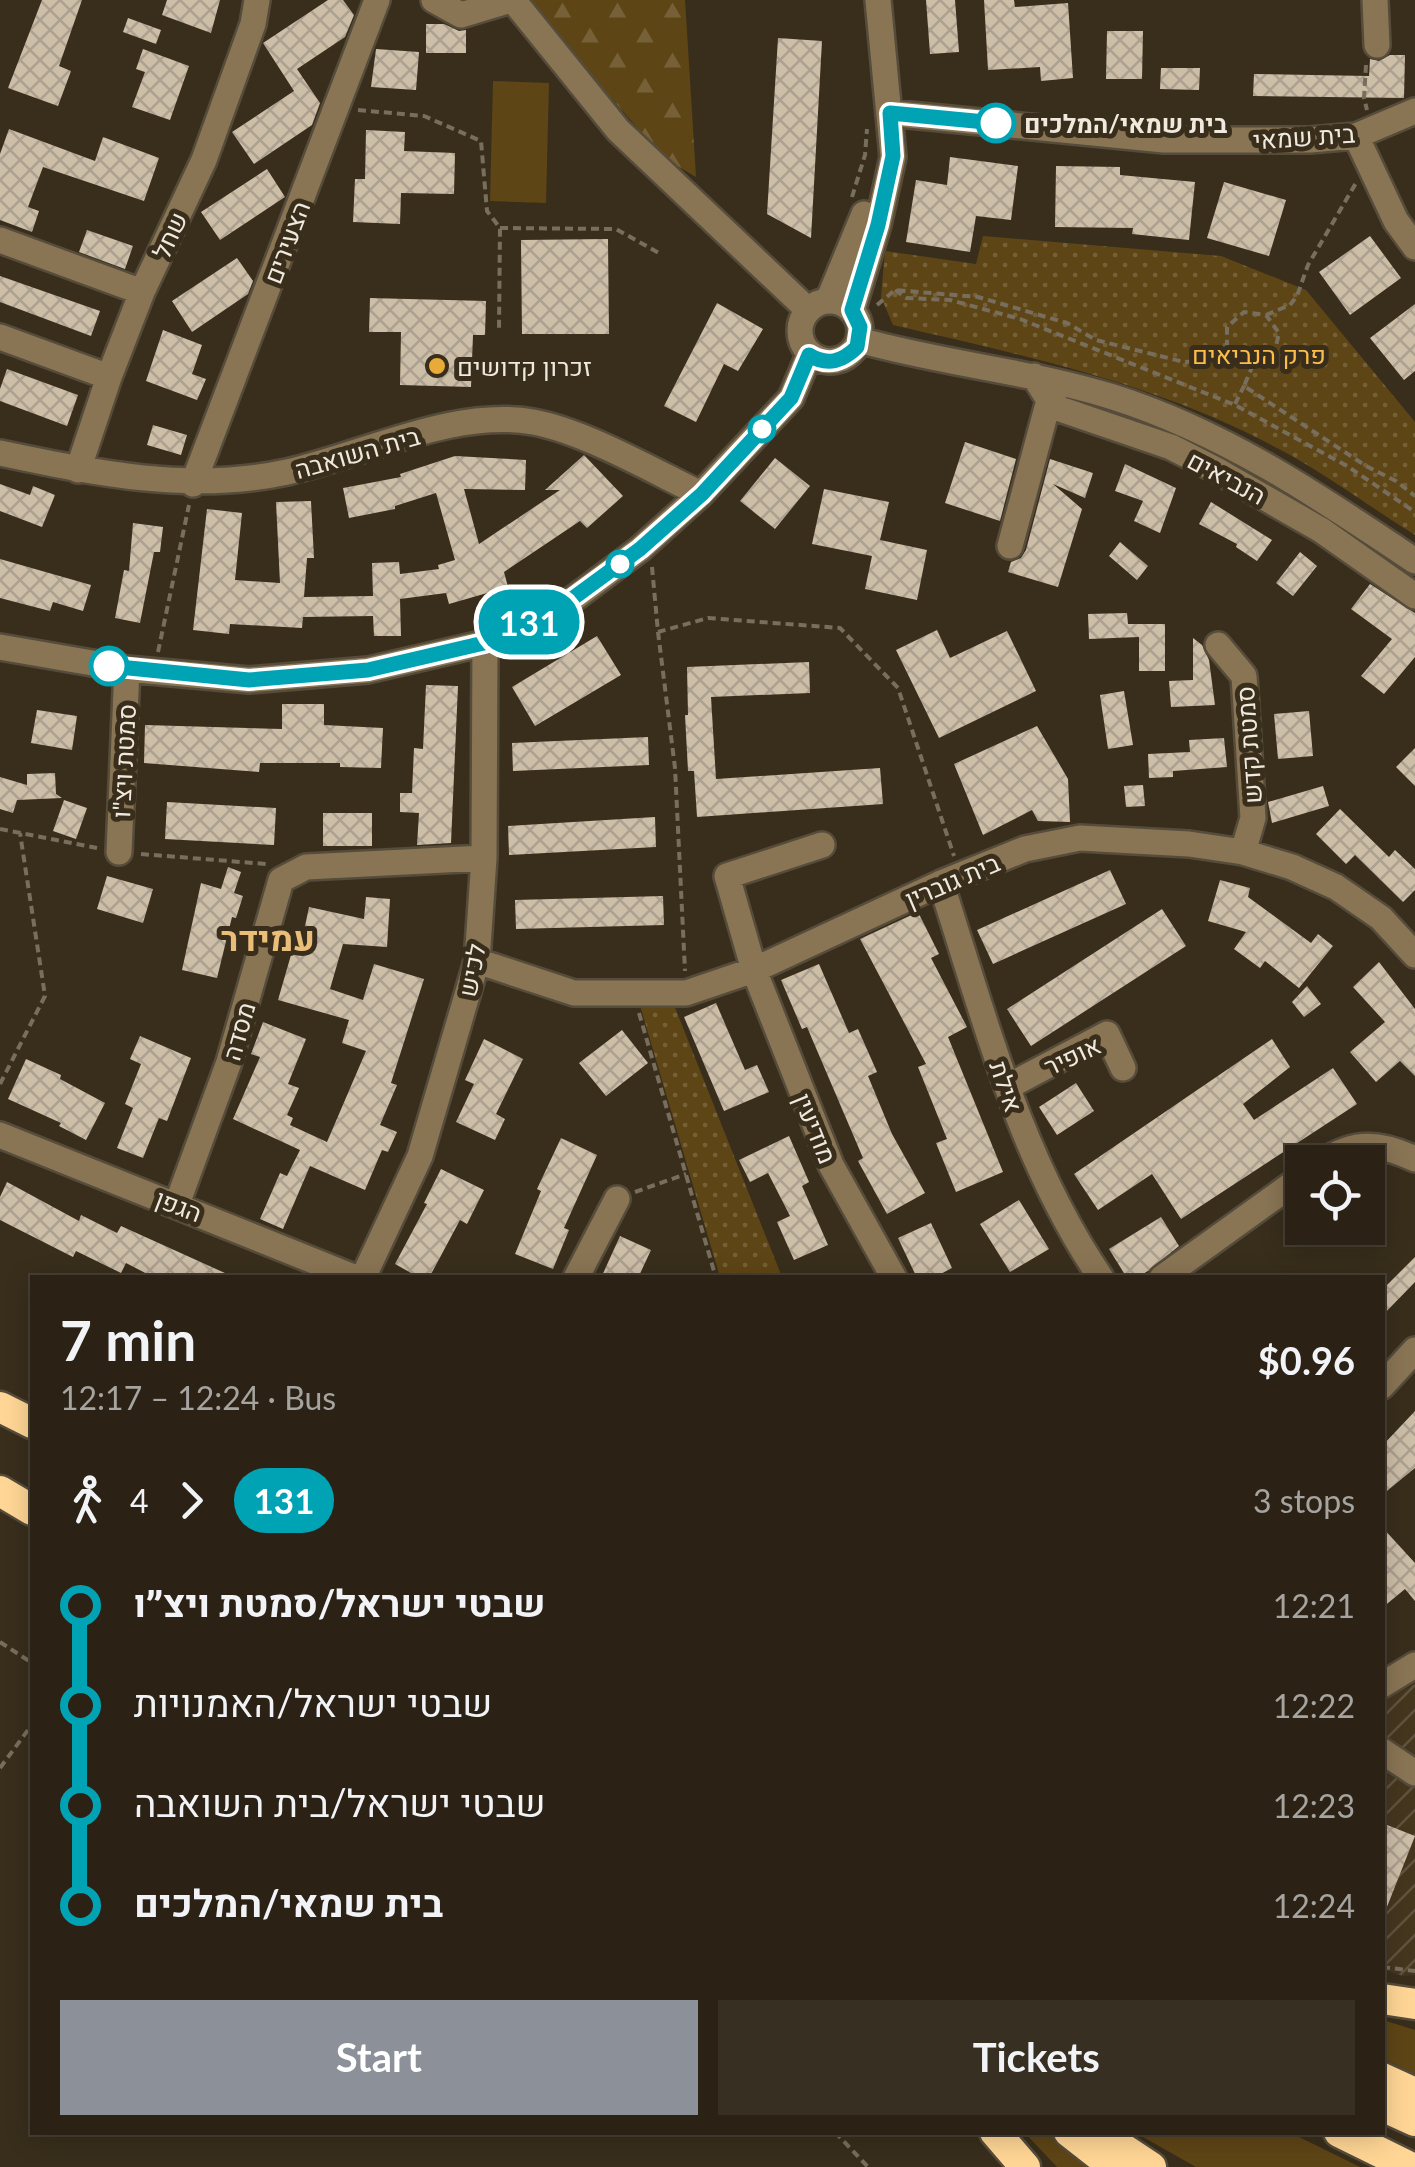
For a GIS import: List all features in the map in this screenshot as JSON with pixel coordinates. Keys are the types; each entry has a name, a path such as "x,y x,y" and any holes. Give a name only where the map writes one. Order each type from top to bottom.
{"highway":[{"path":"0,1406 30,1422"},
{"path":"0,1473 30,1489"},
{"path":"0,1491 30,1509"},
{"path":"1385,1999 1415,2004"},
{"path":"1385,2079 1415,2094"},
{"path":"1385,2107 1415,2121"},
{"path":"998,2135 1025,2167"},
{"path":"1073,2135 1113,2167"},
{"path":"1103,2135 1151,2167"},
{"path":"1345,2135 1410,2167"}],"street":[{"name":"שחל","path":"78,470 142,292 204,160 253,24 257,0"},
{"name":"הצעירים","path":"193,484 377,0"},
{"path":"434,0 460,15 512,0 618,130 836,304 860,327 857,347 841,360 828,362 809,355 799,333 836,304 862,223 879,117 878,0"},
{"path":"1375,0 1377,46"},
{"name":"בית שמאי","path":"879,117 1164,140 1310,140 1364,132 1415,111"},
{"path":"1364,132 1367,160 1396,221 1415,247"},
{"path":"0,240 142,292"},
{"path":"0,337 109,377"},
{"name":"הנביאים","path":"860,340 919,357 1034,376 1162,414 1264,462 1415,561"},
{"path":"0,647 127,670 249,680 368,670 484,643 565,604 649,541 702,494 791,398 809,355"},
{"path":"1010,546 1048,400 1034,376"},
{"name":"הנביאים","path":"1048,400 1060,409 1171,447 1237,481 1321,530 1415,596"},
{"name":"בית השואבה","path":"0,454 78,470 193,484 286,472 437,429 482,421 535,422 610,451 702,494"},
{"name":"לכיש","path":"361,1275 420,1156 477,961 484,858 484,643"},
{"name":"סמטת קדש","path":"1218,645 1244,676 1254,818 1244,852"},
{"name":"סמטת ויצ\"ו","path":"119,852 127,670"},
{"name":"בית גוברין","path":"477,961 574,993 686,993 754,970 1025,849 1080,838 1134,838 1244,852 1292,867 1336,887 1381,918 1415,954"},
{"name":"מודיעין","path":"822,845 727,876 754,970 830,1165 892,1275"},
{"name":"מסדה","path":"177,1204 229,1062 281,880 306,867 484,858"},
{"name":"אילת","path":"951,879 1006,1087 1040,1172 1076,1240 1100,1275"},
{"name":"אופיר","path":"1006,1087 1106,1034 1123,1068"},
{"name":"הגפן","path":"0,1135 353,1275"},
{"path":"1166,1275 1285,1189"},
{"path":"578,1275 616,1199"},
{"path":"1385,1383 1415,1350"},
{"path":"1385,1683 1415,1666"},
{"path":"1385,1753 1415,1773"}],"path":[{"path":"1364,132 1366,46 1377,46"},
{"path":"337,109 424,116 481,141 487,212 500,228 499,328"},
{"path":"848,210 879,117"},
{"path":"1234,359 1227,350 1227,327 1244,312 1266,314 1290,305 1367,160"},
{"path":"500,228 616,229 659,252"},
{"path":"836,304 877,305 895,290 978,297 1067,324 1096,340 1184,362 1234,359 1254,365 1265,362 1278,344 1275,322 1266,314"},
{"path":"895,290 906,298 950,300 1020,319 1235,405 1347,466 1415,512"},
{"path":"1235,405 1254,365"},
{"path":"1244,386 1415,496"},
{"path":"154,672 193,484"},
{"path":"649,541 675,768 686,993"},
{"path":"658,632 708,618 840,628 898,688 951,879"},
{"path":"0,829 119,852 268,864"},
{"path":"0,1084 45,996 20,833"},
{"path":"633,993 715,1275"},
{"path":"616,1199 686,1174"},
{"path":"0,1642 30,1663"},
{"path":"0,1768 30,1730"},
{"path":"1385,1967 1415,1971"},
{"path":"838,2135 868,2167"}],"shaded area":[{"path":"1415,1684 1415,1975 1385,1971 1385,1699"}],"green space":[{"path":"525,0 685,0 696,177 664,158"},
{"path":"493,81 549,83 546,203 490,201"},
{"name":"פרק הנביאים","path":"983,236 1221,256 1306,290 1415,422 1415,535 1296,459 1187,406 1090,374 893,325 881,297 885,251 976,264"},
{"path":"639,1002 674,1005 781,1275 719,1275"},
{"path":"1385,2021 1415,2030 1415,2074 1385,2060"},
{"path":"1027,2135 1057,2135 1097,2167 1057,2167"},
{"path":"1140,2135 1295,2135 1360,2167 1196,2167"}],"building":[{"path":"42,0 82,0 59,66 71,71 58,106 8,88"},
{"path":"167,0 220,0 211,33 162,15"},
{"path":"328,0 343,0 354,15 345,37 297,69 320,103 312,125 254,164 232,132 294,91 263,43"},
{"path":"926,0 955,0 959,52 930,54"},
{"path":"984,0 1014,0 1015,7 1068,3 1073,78 1041,81 1040,67 988,70"},
{"path":"128,18 161,30 156,44 123,32"},
{"path":"426,24 466,30 466,53 426,53"},
{"path":"1107,31 1143,31 1142,79 1106,79"},
{"path":"778,38 822,41 811,238 767,214"},
{"path":"143,49 189,66 170,120 132,107 145,72 136,69"},
{"path":"376,49 419,52 416,90 371,87"},
{"path":"1390,55 1405,55 1404,98 1253,96 1254,74 1369,76 1370,59 1379,61"},
{"path":"1161,68 1200,68 1199,90 1160,89"},
{"path":"9,129 95,161 103,137 159,158 144,201 43,167 28,207 39,211 32,232 0,220 0,154"},
{"path":"366,130 405,132 404,151 455,153 454,194 401,193 400,224 353,222 355,179 365,179"},
{"path":"950,157 1018,166 1011,220 976,216 970,252 906,242 916,180 947,185"},
{"path":"1056,166 1120,167 1120,175 1195,182 1189,240 1132,234 1133,228 1055,227"},
{"path":"267,169 285,197 220,240 201,212"},
{"path":"1224,182 1286,200 1269,256 1207,238"},
{"path":"87,230 133,246 125,269 79,252"},
{"path":"1370,236 1401,278 1350,315 1319,272"},
{"path":"608,239 609,334 522,334 521,240"},
{"path":"237,258 253,281 248,294 192,332 172,301"},
{"path":"0,276 100,311 91,336 0,302"},
{"path":"370,298 486,301 485,335 473,335 471,387 400,385 401,332 369,332"},
{"path":"717,303 763,329 738,371 724,364 696,422 664,406"},
{"path":"1415,304 1415,371 1404,380 1370,338"},
{"path":"163,330 202,345 192,374 206,379 197,400 146,381"},
{"path":"7,369 78,395 67,426 0,401"},
{"path":"153,425 187,435 181,455 147,445"},
{"path":"965,442 1016,459 1000,521 945,503"},
{"path":"584,455 623,496 587,528 580,521 504,572 508,587 449,604 446,593 400,599 401,636 374,636 373,616 303,617 302,628 230,624 229,634 193,630 207,509 242,513 235,580 280,583 276,502 311,501 314,558 307,558 304,597 373,596 372,563 399,562 400,574 439,569 438,565 455,560 436,493 395,509 349,518 343,488 401,477 400,474 455,456 526,460 525,490 464,489 479,544 560,490 545,490"},
{"path":"775,458 810,486 775,529 740,501"},
{"path":"1050,459 1093,473 1085,498 1053,484 1082,509 1058,587 1008,572 1011,562 1021,558 1026,550"},
{"path":"1125,464 1176,488 1160,533 1134,521 1143,501 1115,491"},
{"path":"0,484 30,495 33,486 55,495 42,527 0,511"},
{"path":"824,489 889,502 880,540 927,550 917,600 865,589 872,556 812,544"},
{"path":"1211,502 1272,540 1257,561 1237,544 1199,524"},
{"path":"133,523 163,527 140,623 115,618 124,570 129,571"},
{"path":"1120,542 1148,566 1137,580 1109,556"},
{"path":"1300,552 1317,566 1293,596 1276,583"},
{"path":"0,559 91,585 83,611 53,602 50,611 0,598"},
{"path":"1370,584 1415,613 1415,657 1384,694 1361,676 1392,639 1351,609"},
{"path":"1127,613 1128,624 1165,624 1165,671 1139,671 1139,637 1089,639 1088,614"},
{"path":"937,630 950,658 1007,631 1036,691 939,738 896,650"},
{"path":"597,636 621,675 535,726 512,687"},
{"path":"1193,638 1202,645 1209,660 1215,705 1171,707 1169,681 1193,680"},
{"path":"809,662 810,693 711,697 716,779 880,768 883,804 697,817 694,771 688,771 687,667"},
{"path":"426,685 458,686 451,843 417,845 419,813 400,812 400,793 412,793 414,748 423,749"},
{"path":"1124,691 1133,745 1108,749 1100,695"},
{"path":"282,704 324,704 324,725 383,728 381,768 340,767 340,763 260,763 259,772 144,763 145,725 282,729"},
{"path":"37,710 77,716 72,750 31,743"},
{"path":"1309,711 1313,756 1278,759 1274,714"},
{"path":"1037,726 1068,779 1070,822 1038,821 1032,810 983,835 954,764"},
{"path":"648,737 649,765 513,771 512,743"},
{"path":"1224,738 1227,767 1173,771 1173,777 1149,778 1148,754 1190,752 1189,740"},
{"path":"1415,748 1415,786 1396,767"},
{"path":"55,773 56,794 62,798 17,800 13,813 0,809 0,777 27,785 27,774"},
{"path":"1143,785 1145,806 1126,807 1124,786"},
{"path":"1323,786 1329,806 1272,823 1268,802"},
{"path":"64,800 87,808 76,839 53,831"},
{"path":"167,802 276,808 274,845 165,839"},
{"path":"1340,809 1389,857 1395,850 1415,869 1415,890 1403,902 1355,855 1346,864 1316,834"},
{"path":"323,813 372,813 372,846 323,846"},
{"path":"655,817 656,847 509,855 508,826"},
{"path":"228,867 241,872 234,893 243,896 236,918 232,917 217,978 182,970 201,883 221,889"},
{"path":"1110,870 1126,904 993,964 977,930"},
{"path":"107,876 153,889 143,923 97,909"},
{"path":"1220,880 1250,888 1248,897 1311,943 1318,934 1333,946 1299,988 1265,961 1260,968 1234,949 1246,932 1208,921"},
{"path":"663,896 664,925 516,929 515,900"},
{"path":"366,897 390,899 387,947 343,944 330,989 363,1000 374,964 424,979 391,1083 397,1085 380,1125 397,1132 388,1152 382,1150 365,1190 310,1166 283,1229 260,1219 280,1173 287,1176 300,1150 233,1119 260,1057 251,1054 263,1022 306,1039 288,1084 299,1088 287,1115 293,1118 290,1125 327,1142 366,1051 342,1043 349,1020 278,1000 293,948 300,950 309,907 364,919"},
{"path":"1162,909 1186,946 1031,1046 1007,1009"},
{"path":"918,912 939,954 931,958 967,1027 948,1037 1003,1172 956,1192 936,1143 947,1139 918,1067 926,1064 860,939"},
{"path":"1379,962 1415,1009 1415,1076 1400,1061 1376,1082 1350,1052 1385,1022 1353,987"},
{"path":"819,964 849,1033 858,1029 877,1072 868,1076 892,1134 925,1193 887,1214 858,1161 863,1158 807,1027 802,1029 781,980"},
{"path":"1307,986 1321,1004 1304,1017 1292,1002"},
{"path":"716,1003 745,1070 757,1065 769,1092 724,1111 684,1017"},
{"path":"622,1030 648,1063 606,1096 579,1063"},
{"path":"140,1036 191,1058 167,1121 159,1118 143,1158 117,1148 133,1108 125,1104 141,1064 130,1059"},
{"path":"484,1039 523,1059 496,1114 505,1119 495,1140 456,1122 474,1084 465,1080"},
{"path":"1272,1039 1290,1067 1243,1104 1254,1120 1333,1068 1357,1104 1294,1145 1285,1145 1285,1151 1181,1219 1152,1174 1098,1210 1074,1174"},
{"path":"26,1059 61,1075 60,1079 105,1103 86,1140 59,1126 61,1123 8,1099"},
{"path":"1076,1083 1094,1111 1057,1135 1039,1107"},
{"path":"789,1136 809,1182 802,1186 828,1245 794,1260 777,1222 790,1216 768,1173 750,1182 739,1160"},
{"path":"561,1138 597,1155 564,1228 569,1230 553,1269 515,1254 541,1191 537,1189"},
{"path":"441,1169 484,1190 467,1224 460,1220 431,1275 415,1275 395,1264 427,1204 424,1203"},
{"path":"7,1182 79,1221 81,1215 117,1233 121,1226 229,1275 149,1275 126,1263 121,1273 76,1251 73,1257 0,1220 0,1197"},
{"path":"1019,1200 1049,1249 1010,1272 980,1224"},
{"path":"1161,1217 1179,1246 1141,1275 1125,1275 1109,1249"},
{"path":"931,1223 952,1268 939,1275 916,1275 898,1238"},
{"path":"620,1236 651,1250 639,1275 602,1275"},
{"path":"1415,1257 1415,1282 1385,1313 1385,1287"},
{"path":"1415,1411 1415,1468 1385,1493 1385,1443"},
{"path":"1385,1530 1415,1563 1415,1601 1405,1589 1385,1606"},
{"path":"1385,1824 1415,1836 1385,1912"}],"bus line":[{"name":"131","path":"109,666 249,680 368,670 484,643 565,604 640,549 702,494 791,398 809,355 828,362 841,360 857,347 860,327 852,310 878,225 893,156 890,113 996,123"}],"place":[{"name":"בית שמאי/המלכים","path":"996,123"},
{"name":"זכרון קדושים","path":"437,366"}],"district":[{"name":"עמידר","path":"268,937"}]}
